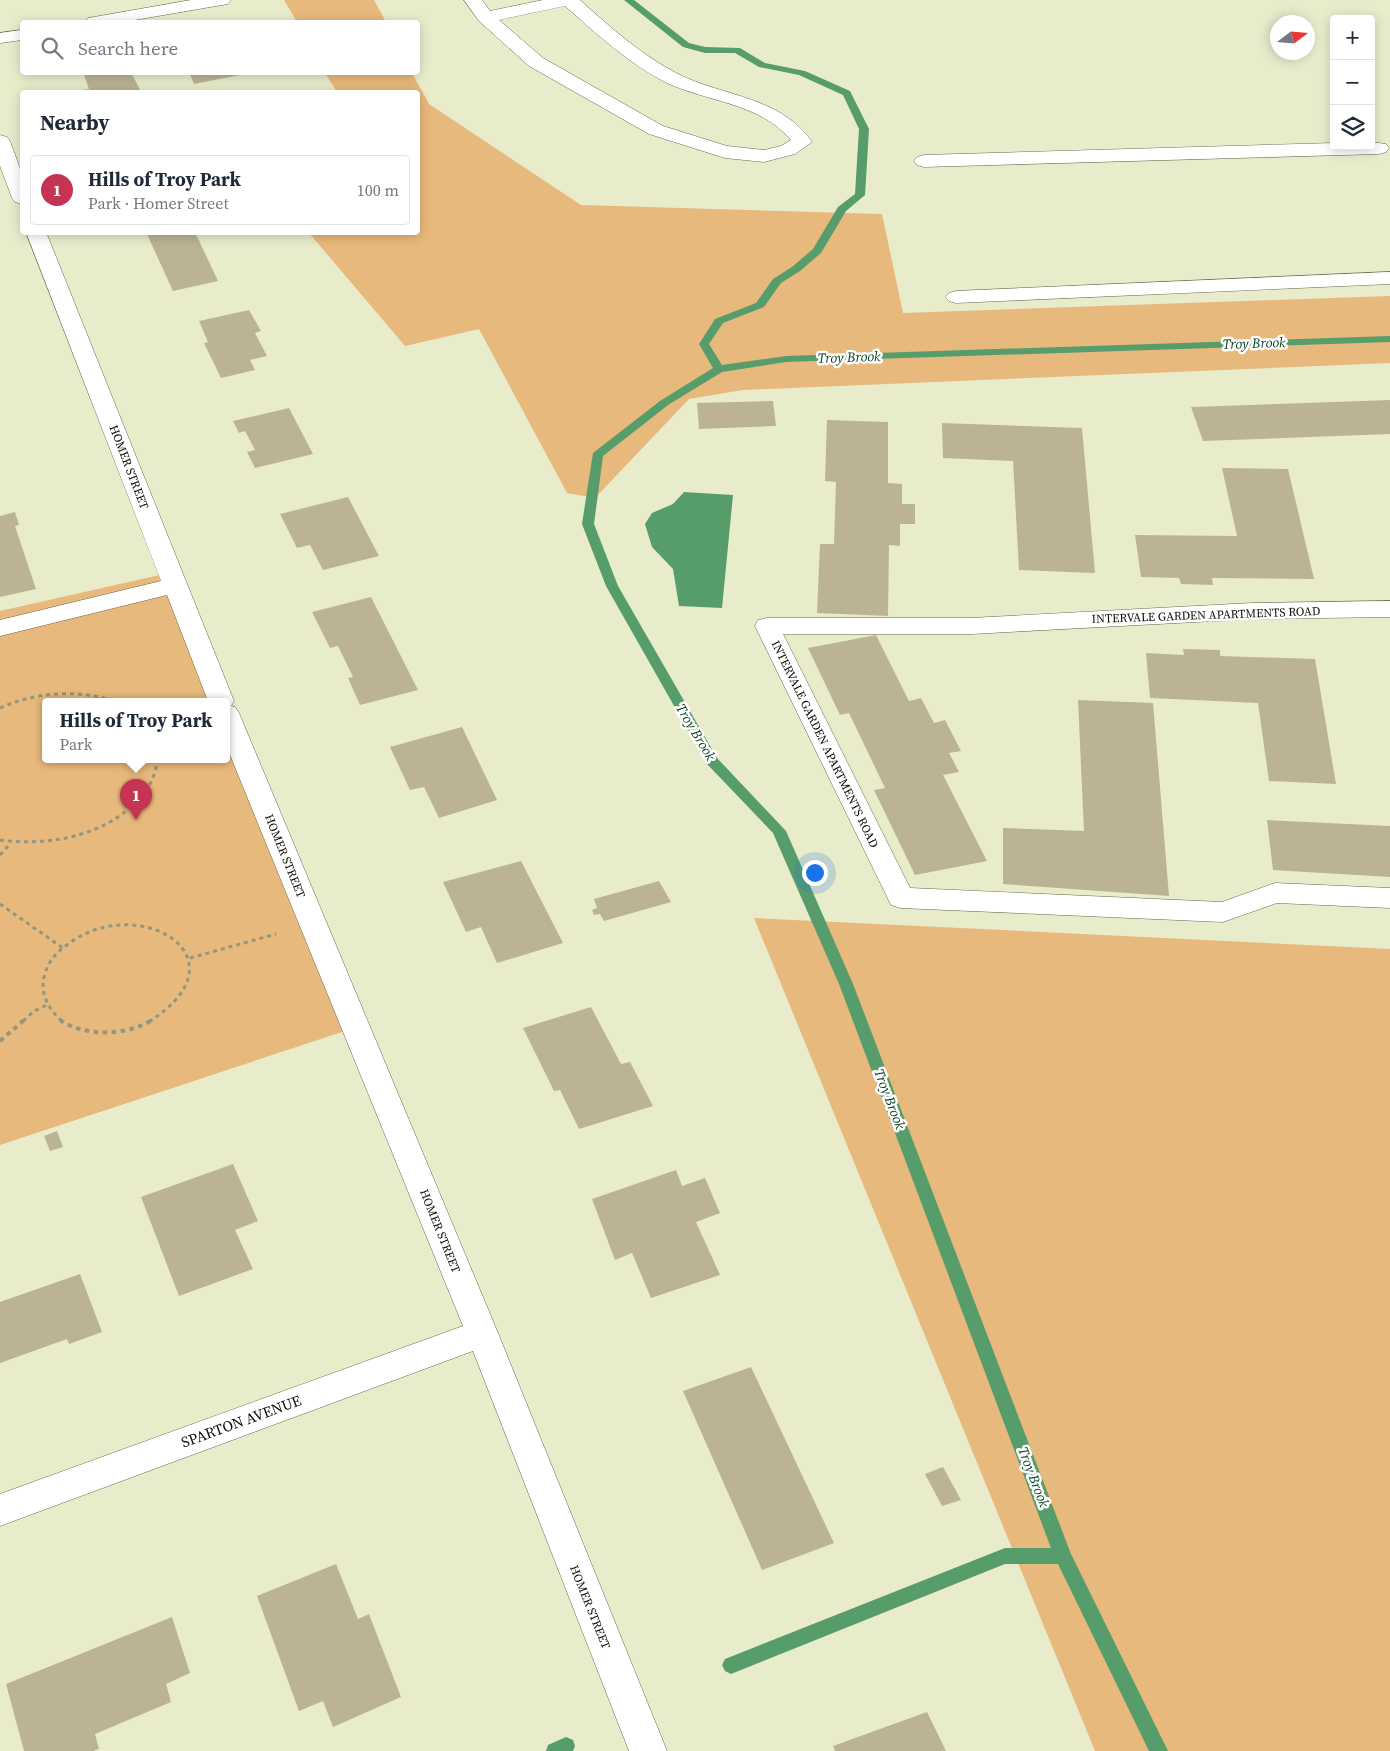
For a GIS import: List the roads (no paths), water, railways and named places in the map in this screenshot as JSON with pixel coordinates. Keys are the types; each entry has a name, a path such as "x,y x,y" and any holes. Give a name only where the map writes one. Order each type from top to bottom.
{"street":[{"path":"106,20 222,0"},
{"path":"473,0 485,17 536,62 656,130 725,152 764,156 788,150 802,142 793,127 766,111 672,78 620,44 569,0 485,17"},
{"path":"0,38 20,35"},
{"path":"0,142 20,193"},
{"path":"924,161 1379,148"},
{"name":"HOMER STREET","path":"37,235 220,698"},
{"path":"956,297 1390,278"},
{"path":"0,628 175,585"},
{"name":"INTERVALE GARDEN APARTMENTS ROAD","path":"1390,610 1252,612 971,626 767,626 901,898 1223,912 1275,893 1390,898"},
{"name":"HOMER STREET","path":"230,723 482,1333 648,1751"},
{"name":"SPARTON AVENUE","path":"0,1510 482,1333"}],"waterway":[{"path":"628,0 686,45 705,50 737,50 762,65 802,73 847,93 864,129 860,195 842,209 817,251 796,269 777,281 760,305 719,321 704,344 719,369"},
{"name":"Troy Brook","path":"719,369 786,359 1390,339"},
{"name":"Troy Brook","path":"719,369 664,403 597,455 588,524 612,586 712,761 779,831 846,984 1063,1556"},
{"path":"731,1665 1005,1556 1063,1556"},
{"name":"Troy Brook","path":"1063,1556 1159,1751"},
{"path":"555,1751 566,1746"}],"place":[{"name":"Hills of Troy Park","path":"136,820"}]}
